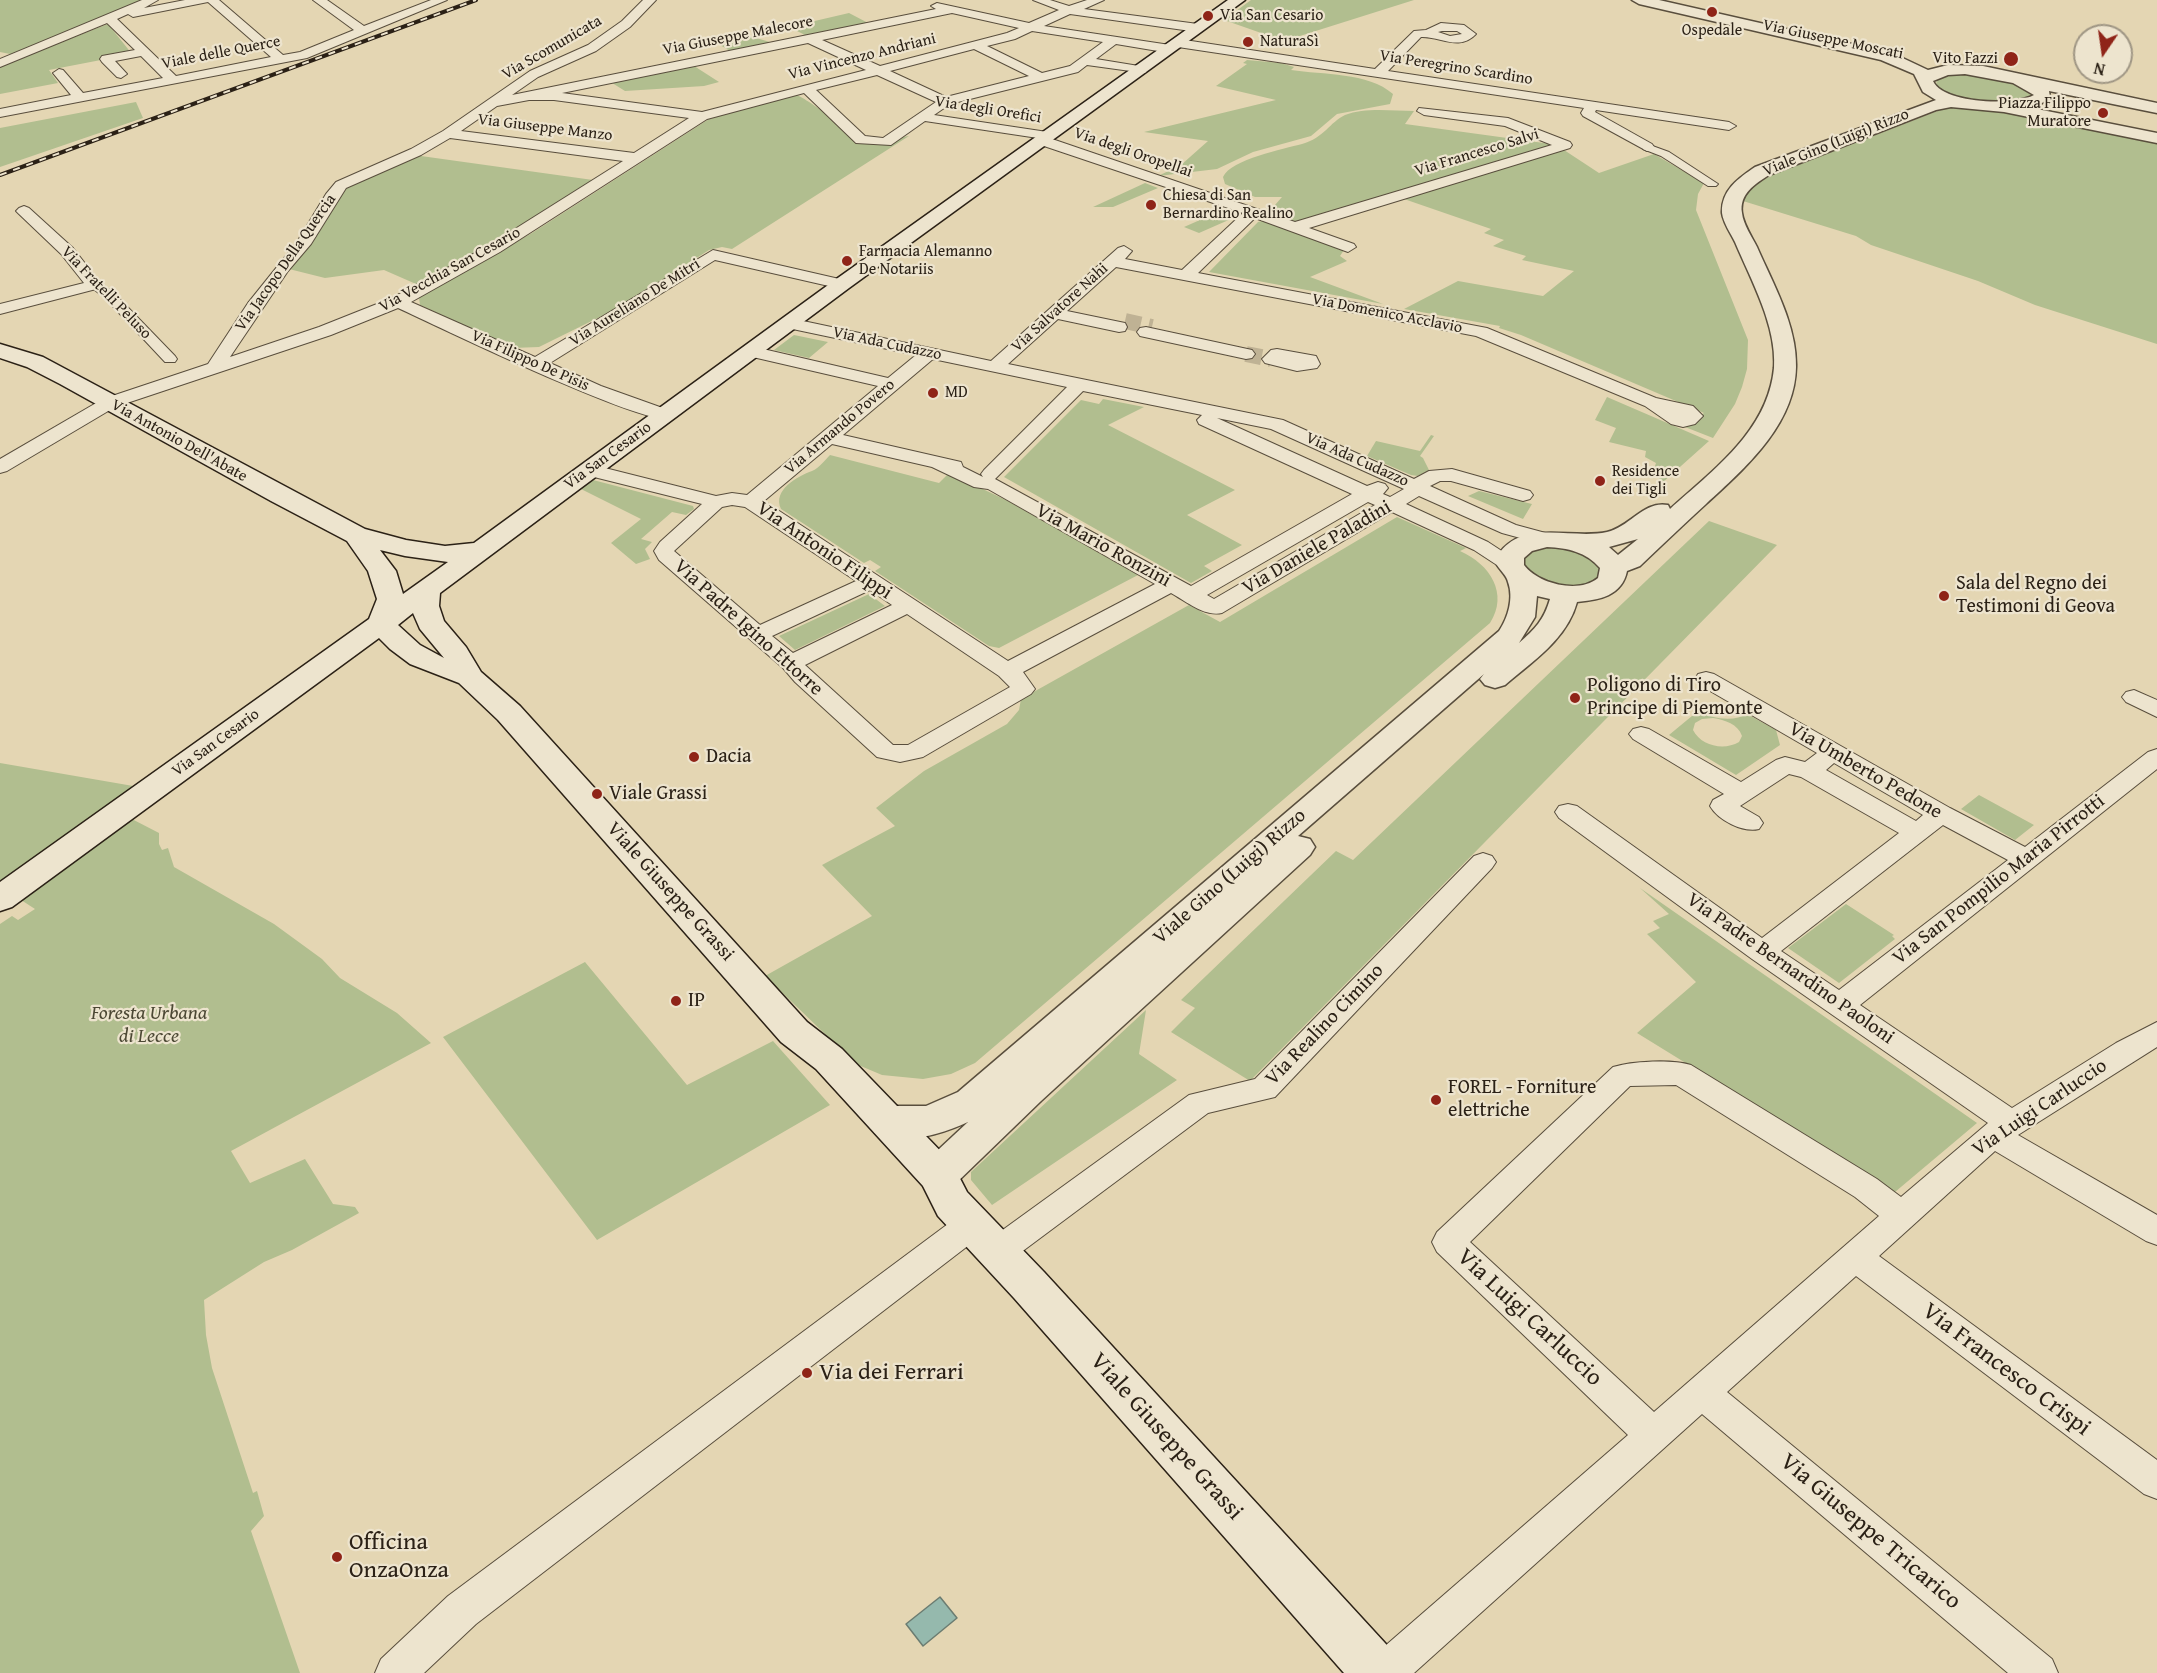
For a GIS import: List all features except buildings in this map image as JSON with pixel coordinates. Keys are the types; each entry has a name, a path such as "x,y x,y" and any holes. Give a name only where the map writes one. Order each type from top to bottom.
{"street":[{"path":"0,63 152,0"},
{"path":"114,17 204,0"},
{"path":"212,0 280,59"},
{"path":"319,0 335,6 363,31"},
{"name":"Viale delle Querce","path":"0,113 303,55 441,0"},
{"name":"Via Scomunicata","path":"493,103 534,74 592,48 626,24 650,0"},
{"path":"1039,0 1069,10 1198,28"},
{"name":"Via Vincenzo Andriani","path":"702,116 876,69 1011,36 1069,10 1098,0"},
{"name":"Via San Cesario","path":"0,899 842,284 1238,0"},
{"name":"Via Giuseppe Moscati","path":"1639,0 1886,56 1920,71 1928,85 1967,103 2157,138"},
{"name":"Via Giuseppe Moscati","path":"1652,0 2157,108"},
{"name":"Via Peregrino Scardino","path":"923,2 1030,27 1114,40 1378,73 1729,126"},
{"name":"Via Giuseppe Malecore","path":"529,96 954,9"},
{"path":"114,17 173,80"},
{"path":"1378,73 1418,34 1431,33"},
{"path":"810,39 945,101"},
{"path":"806,88 861,140 886,142 945,101 1074,69 1114,40"},
{"path":"975,45 1040,77"},
{"path":"131,73 106,59 145,52"},
{"path":"0,55 15,57"},
{"path":"1085,61 1141,70"},
{"path":"101,78 160,67"},
{"name":"Via Giuseppe Moscati","path":"1928,85 1928,76 1948,70 1979,71"},
{"path":"59,73 75,83 80,98"},
{"name":"Via Giuseppe Moscati","path":"1996,107 2028,105 2042,98 2042,92 2037,87 2022,80"},
{"path":"47,87 75,83"},
{"name":"Viale Gino (Luigi) Rizzo","path":"889,1122 930,1122 972,1103 1267,844 1509,637 1521,622 1525,602 1511,555 1518,547 1530,542 1558,540 1593,543 1619,538 1635,531 1721,453 1745,424 1758,398 1765,367 1765,341 1752,302 1715,211 1719,189 1748,167 1924,99 1928,85"},
{"path":"1568,89 1592,106 1588,113 1647,147 1665,154 1712,184"},
{"name":"Via Scomunicata","path":"493,103 529,96 554,96 702,116"},
{"name":"Via Jacopo Della Quercia","path":"215,367 254,307 282,267 303,244 333,194 342,185 416,153 493,103"},
{"name":"Viale Gino (Luigi) Rizzo","path":"1516,572 1534,587 1565,595 1598,591 1609,585 1614,577 1614,567 1630,560 1741,458 1765,428 1777,401 1785,369 1784,343 1771,303 1732,213 1736,192 1745,182 1762,171 1938,104 1967,103"},
{"name":"Via Francesco Salvi","path":"1295,227 1565,145 1508,122 1424,111"},
{"name":"Via Vecchia San Cesario","path":"0,466 109,403 324,331 398,302 494,249 702,116"},
{"name":"Via degli Orefici","path":"922,117 1046,139"},
{"name":"Via Giuseppe Manzo","path":"448,134 636,158"},
{"name":"Via degli Oropellai","path":"1046,139 1348,247"},
{"name":"Via Fratelli Peluso","path":"24,212 67,251 94,285 108,294 187,376"},
{"path":"1185,276 1253,212"},
{"name":"Via Salvatore Nahi","path":"994,367 1125,249 1198,263"},
{"name":"Via Aureliano De Mitri","path":"536,364 713,255 842,284"},
{"name":"Via Domenico Acclavio","path":"1112,261 1481,332 1520,346 1651,402"},
{"path":"0,309 94,285"},
{"name":"Via Filippo De Pisis","path":"398,302 595,390 664,415"},
{"path":"1057,310 1122,324"},
{"name":"Via Ada Cudazzo","path":"789,323 1161,402 1276,424 1509,529 1558,540"},
{"path":"1149,330 1249,351"},
{"name":"Via Antonio Dell'Abate","path":"0,351 35,362 356,535 405,548 445,554 480,550"},
{"path":"750,351 891,384"},
{"name":"Via Armando Povero","path":"751,502 929,353"},
{"path":"992,479 1080,385"},
{"name":"Via Ada Cudazzo","path":"1161,402 1480,546 1516,572"},
{"path":"1261,446 1289,430"},
{"name":"Via Mario Ronzini","path":"828,437 939,464 981,483 992,479 1214,608"},
{"name":"Via Antonio Filippi","path":"589,470 716,502 732,499 751,502 1007,672"},
{"name":"Via Daniele Paladini","path":"1191,595 1396,477"},
{"name":"Via Daniele Paladini","path":"1214,608 1392,505 1424,490 1461,479 1523,495"},
{"name":"Via Padre Igino Ettorre","path":"716,502 664,551 666,556 791,663 803,677 886,752 900,754 914,752 1023,689 1019,680 1007,672"},
{"name":"Via Antonio Dell'Abate","path":"356,535 382,571 392,599 382,622"},
{"path":"1558,540 1598,551 1614,567"},
{"name":"Via Antonio Dell'Abate","path":"405,548 430,567 432,585"},
{"path":"382,571 432,585 425,606 430,622 406,619 382,622"},
{"path":"758,634 871,582"},
{"path":"1007,672 1171,584"},
{"name":"Viale Gino (Luigi) Rizzo","path":"964,1214 1017,1099 1289,855 1548,633 1559,617 1565,595"},
{"path":"791,663 907,606"},
{"name":"Viale Giuseppe Grassi","path":"382,622 391,636 405,650 427,663 469,677"},
{"name":"Viale Giuseppe Grassi","path":"430,622 456,653 469,677 509,713 556,764 794,1032 829,1059 889,1122 964,1214 1378,1673"},
{"name":"Via Umberto Pedone","path":"1706,680 1941,814 2026,859"},
{"path":"2134,697 2157,710"},
{"path":"1641,734 1741,793"},
{"path":"1750,823 1722,806 1785,765 1809,771 1833,752"},
{"name":"Via San Pompilio Maria Pirrotti","path":"1841,1004 2157,757"},
{"name":"Via Umberto Pedone","path":"1809,771 1918,833"},
{"name":"Via Padre Bernardino Paoloni","path":"1568,812 1762,952 1841,1004 2003,1130 2157,1231"},
{"path":"1762,952 1941,814"},
{"name":"Via Realino Cimino","path":"964,1214 1200,1103 1264,1089 1483,862"},
{"name":"Viale Giuseppe Grassi","path":"794,1032 816,1070 930,1193 964,1214"},
{"name":"Via Luigi Carluccio","path":"1384,1673 1902,1215 2003,1130 2126,1050 2157,1033"},
{"name":"Via Luigi Carluccio","path":"1653,1435 1448,1242 1623,1075 1681,1073 1866,1188 1902,1215"},
{"path":"395,1673 462,1610 964,1214"},
{"name":"Via Francesco Crispi","path":"1855,1257 2157,1482"},
{"name":"Via Giuseppe Tricarico","path":"1702,1392 2027,1670"}],"green space":[{"path":"0,0 143,0 15,55 0,52"},
{"path":"1251,0 1414,0 1284,41 1224,20"},
{"path":"849,13 870,24 807,36 789,27"},
{"path":"108,24 132,54 49,70 58,83 0,94 0,66"},
{"path":"740,33 773,43 730,51 710,39"},
{"path":"1247,60 1281,63 1294,67 1291,70 1358,78 1383,87 1393,94 1390,104 1337,114 1311,136 1253,152 1217,169 1158,176 1181,165 1208,141 1144,132 1276,100 1216,86 1247,64 1243,63"},
{"path":"691,64 719,82 704,86 625,91 609,81"},
{"path":"1965,74 2008,80 2032,93 2031,98 2010,103 1967,100 1954,96 1936,85 1937,80 1943,77"},
{"path":"796,95 866,143 909,136 732,249 722,247 709,250 622,306 539,347 512,348 420,305 419,298 425,293 532,233 709,119"},
{"path":"136,102 143,118 0,167 0,128"},
{"path":"1948,107 1990,110 2157,141 2157,344 2035,305 1978,281 1871,245 1856,236 1743,201 1753,187 1777,173"},
{"path":"1370,110 1414,111 1405,124 1551,144 1544,149 1297,223 1263,211 1275,205 1282,197 1255,197 1225,184 1223,177 1236,165 1310,141 1345,115"},
{"path":"1564,150 1599,173 1654,154 1704,183 1698,194 1696,210 1748,340 1747,369 1742,387 1735,404 1713,438 1685,427 1704,413 1521,335 1499,328 1500,326 1404,309 1458,281 1543,296 1574,271 1522,260 1526,256 1493,246 1504,240 1484,233 1491,229 1404,199"},
{"path":"421,156 593,180 484,248 416,284 384,270 325,278 285,268 338,192 351,183 407,159"},
{"path":"1145,183 1158,188 1113,207 1093,207"},
{"path":"1225,209 1240,215 1199,233 1184,227"},
{"path":"1262,221 1344,250 1340,256 1347,261 1310,277 1383,304 1209,272 1258,222"},
{"path":"794,335 828,342 809,358 774,350"},
{"path":"1607,397 1709,441 1662,483 1654,469 1656,463 1645,457 1646,451 1609,442 1616,428 1595,420"},
{"path":"1103,399 1144,407 1108,425 1235,490 1187,515 1242,545 1204,566 1212,571 1191,583 1004,477 1081,400 1099,404"},
{"path":"1431,435 1434,436 1420,456 1429,470 1418,476 1367,456 1376,441 1420,451"},
{"path":"830,455 939,483 949,473 1008,501 1138,575 999,648 989,646 875,571 881,567 870,560 864,563 781,509 779,502 783,490 800,476 817,468"},
{"path":"593,480 693,506 694,509 686,515 672,512 641,539 652,542 645,549 650,559 636,564 611,543 641,519 581,489"},
{"path":"1479,491 1532,504 1523,519 1468,496"},
{"path":"1397,517 1466,548 1460,551 1471,557 1488,572 1497,591 1498,601 1490,623 975,1063 951,1074 923,1079 882,1075 856,1064 765,976 872,916 822,865 895,826 876,808 924,771 1007,724 1019,710 1021,699 1189,605 1220,622"},
{"name":"Poligono di Tiro Principe di Piemonte","path":"1709,521 1777,545 1250,1081 1171,1032 1195,1008 1181,1000 1336,851 1353,860"},
{"path":"1552,546 1573,549 1590,558 1601,568 1597,581 1589,586 1566,589 1531,577 1522,563 1524,559 1534,550"},
{"path":"869,594 885,606 795,650 779,636"},
{"path":"1698,711 1709,716 1723,718 1736,718 1747,714 1776,730 1780,745 1736,775 1669,735","holes":["1702,719 1718,719 1737,728 1742,736 1739,742 1727,746 1713,745 1701,740 1693,730 1695,723"]},
{"path":"0,763 139,787 0,883"},
{"path":"1979,795 2034,825 2015,840 1961,809"},
{"name":"Foresta Urbana di Lecce","path":"128,817 159,833 159,844 162,850 168,848 174,867 274,924 322,959 340,978 397,1013 431,1043 231,1151 250,1183 305,1159 333,1204 355,1207 359,1213 292,1250 264,1262 204,1300 206,1335 212,1368 253,1493 257,1491 264,1516 251,1531 300,1673 0,1673 0,924 12,916 18,920 35,909 18,898"},
{"path":"1640,888 1977,1123 1895,1192 1637,1033 1696,982 1647,934 1660,928 1653,921 1669,914"},
{"path":"1846,904 1894,935 1892,936 1895,939 1839,983 1788,948"},
{"path":"585,962 687,1085 773,1041 830,1105 597,1240 443,1037"},
{"path":"1146,1010 1139,1054 1177,1080 992,1205 971,1180 971,1172"}],"water":[{"path":"940,1597 957,1618 923,1646 906,1624"}],"tunnel":[{"path":"1125,321 1152,327"},
{"path":"1246,354 1271,359"}],"railway":[{"path":"0,175 476,0"}],"place":[{"name":"Ospedale","path":"1712,12"},
{"name":"Via San Cesario","path":"1208,16"},
{"name":"NaturaSì","path":"1248,42"},
{"name":"Vito Fazzi","path":"2011,59"},
{"name":"Piazza Filippo Muratore","path":"2103,113"},
{"name":"Chiesa di San Bernardino Realino","path":"1151,205"},
{"name":"Farmacia Alemanno De Notariis","path":"847,261"},
{"name":"MD","path":"933,393"},
{"name":"Residence dei Tigli","path":"1600,481"},
{"name":"Sala del Regno dei Testimoni di Geova","path":"1944,596"},
{"name":"Poligono di Tiro Principe di Piemonte","path":"1575,698"},
{"name":"Dacia","path":"694,757"},
{"name":"Viale Grassi","path":"597,794"},
{"name":"IP","path":"676,1001"},
{"name":"FOREL - Forniture elettriche","path":"1436,1100"},
{"name":"Via dei Ferrari","path":"807,1373"},
{"name":"Officina OnzaOnza","path":"337,1557"}]}
